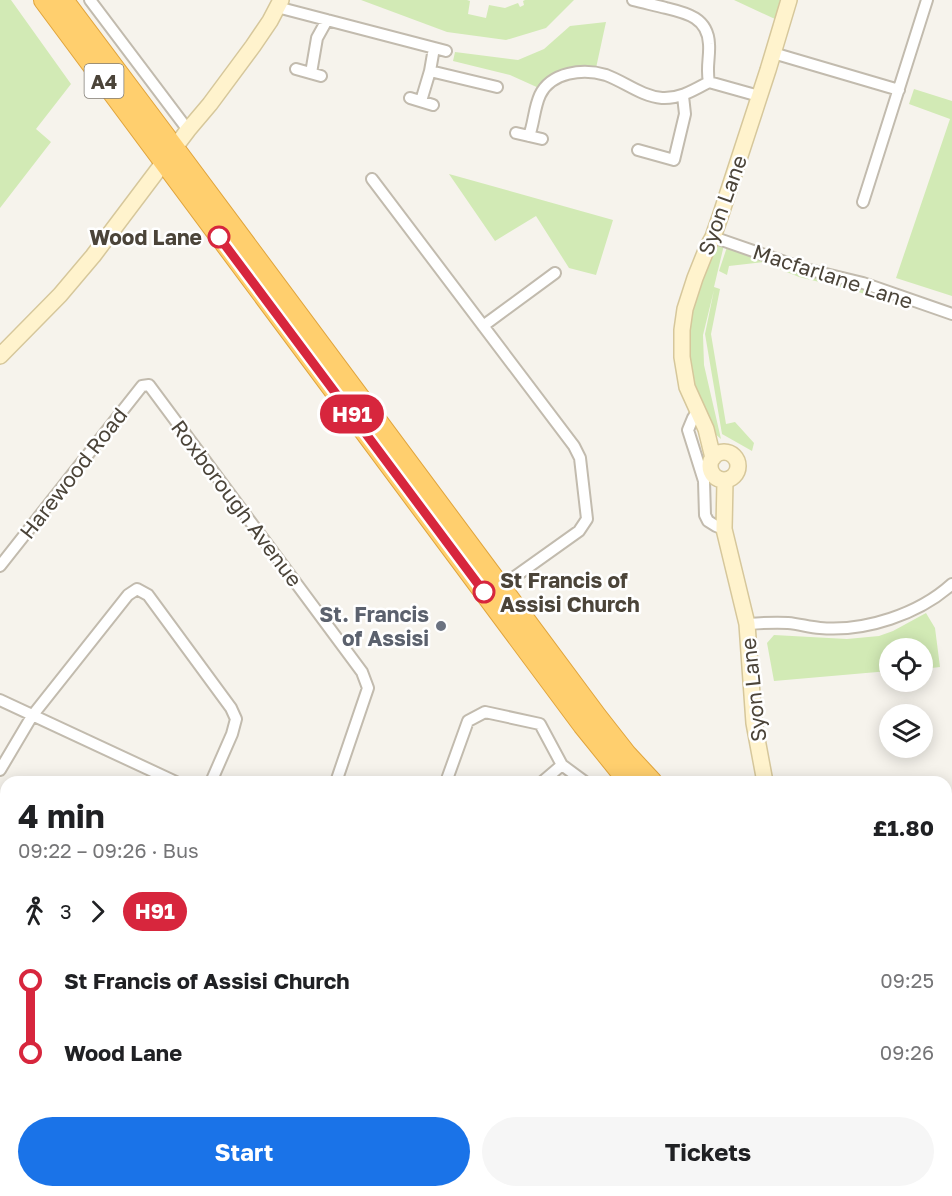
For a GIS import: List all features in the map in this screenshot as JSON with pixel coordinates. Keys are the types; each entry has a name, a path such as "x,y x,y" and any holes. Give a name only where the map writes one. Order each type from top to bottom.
{"highway":[{"name":"A4","path":"44,0 169,155 597,717 646,776"},
{"name":"A4","path":"63,0 169,155 562,696 623,776"}],"main road":[{"name":"Syon Lane","path":"719,455 687,387 682,357 685,309 695,278 713,237 789,0"},
{"path":"0,356 60,295 93,256 247,55 279,4"},
{"path":"719,455 734,456 738,465 733,477 725,481 716,478 711,471 710,466 719,455"},
{"name":"Syon Lane","path":"725,481 724,529 747,624 754,723 764,776"}],"street":[{"path":"90,0 188,130"},
{"path":"633,0 662,3 698,19 707,30 710,45 707,65 709,82"},
{"path":"863,202 927,0"},
{"path":"279,4 327,20 446,51"},
{"path":"296,69 316,75 317,38 327,20"},
{"path":"421,100 434,48"},
{"path":"773,53 898,90"},
{"path":"430,71 497,87"},
{"path":"529,136 541,93 557,78 570,73 582,72 606,76 645,94 662,98 683,96 709,82 759,96"},
{"path":"638,150 674,160 685,114 683,96"},
{"path":"410,98 433,105"},
{"path":"516,133 542,140"},
{"path":"372,179 574,446 580,458 587,519 579,531 499,588"},
{"name":"Macfarlane Lane","path":"713,237 805,269 863,283 952,314"},
{"path":"483,326 555,273"},
{"name":"Harewood Road","path":"0,566 142,386 149,385"},
{"name":"Roxborough Avenue","path":"149,385 362,672 368,688 338,776"},
{"path":"698,412 688,430 704,482 705,515 708,521 724,529"},
{"path":"747,624 772,622 821,628 859,626 891,619 914,609 952,584"},
{"path":"0,770 32,716 128,595 137,589 148,595 155,604 231,708 236,719 214,776"},
{"path":"0,700 163,776"},
{"path":"448,776 468,722 485,712 540,724 562,765 577,776"},
{"path":"549,776 562,765"}],"green space":[{"path":"0,0 11,0 71,84 36,129 51,142 0,208"},
{"path":"361,0 467,0 470,1 468,14 486,18 489,5 505,8 518,3 520,7 524,5 525,0 574,0 546,28 506,40 447,32"},
{"path":"734,0 780,0 775,19"},
{"path":"606,22 596,68 541,89 510,75 453,61 455,52 518,60 544,49 570,26"},
{"path":"914,89 952,101 952,296 896,278 950,119 909,104"},
{"path":"449,174 613,220 596,275 569,268 536,216 495,241"},
{"path":"724,245 714,287 720,289 711,334 726,424 735,422 754,443 752,451 722,434 705,334 714,290 703,335 704,365 721,439 714,433 696,399 686,355 690,307 716,246"},
{"path":"727,247 766,258 765,262 729,266 727,275 719,271"},
{"path":"775,261 814,276 857,286 886,299 886,302 856,291 799,277 772,266"},
{"path":"926,613 935,628 940,667 933,668 933,638 879,638 879,672 774,681 767,643 774,635 847,639 879,636"}],"bus line":[{"name":"H91","path":"219,237 484,592"}],"place":[{"name":"Wood Lane","path":"219,237"},
{"name":"St Francis of Assisi Church","path":"484,592"},
{"name":"St. Francis of Assisi","path":"441,626"}]}
